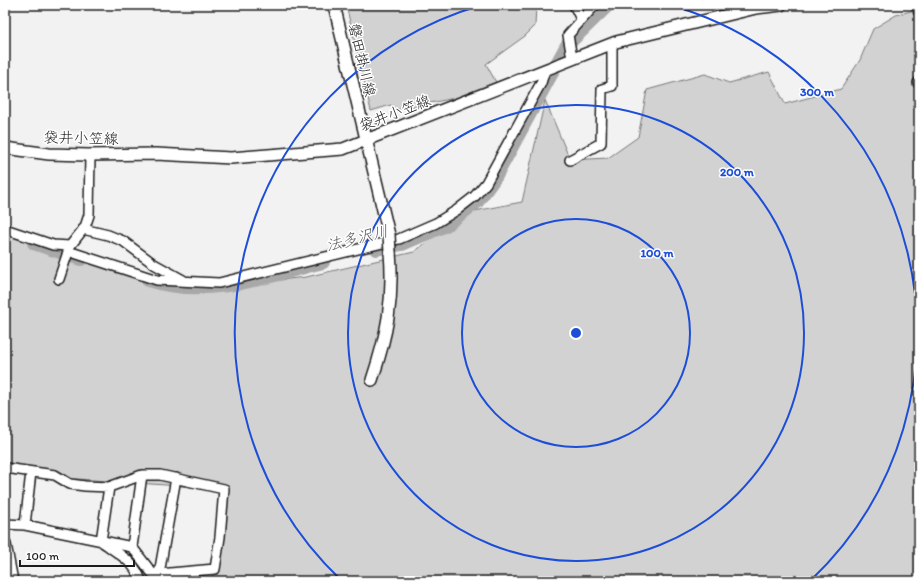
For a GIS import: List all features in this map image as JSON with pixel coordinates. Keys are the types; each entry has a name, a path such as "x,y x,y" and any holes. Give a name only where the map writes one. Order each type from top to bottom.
{"main road":[{"name":"磐田掛川線","path":"334,5 389,235 392,277 391,297 385,341 372,380"},
{"name":"袋井小笠線","path":"5,148 49,154 156,154 238,158 343,149 612,43 756,8 780,5"}],"street":[{"path":"574,5 581,19"},
{"path":"572,58 568,35 595,5"},
{"path":"916,5 919,12"},
{"path":"570,160 601,143 602,89 612,86 612,43"},
{"path":"5,229 69,249 152,278 219,283 399,240 436,223 458,210 475,196 486,183 541,82 545,70"},
{"path":"59,279 69,249 83,229 89,215 90,155"},
{"path":"83,229 108,235 123,241 151,261 186,281"},
{"path":"151,261 152,278"},
{"path":"5,468 56,475 70,484 109,487 142,475 160,475 224,489 216,569 158,576"},
{"path":"25,525 31,472"},
{"path":"132,547 142,475"},
{"path":"158,576 176,478"},
{"path":"101,541 109,487"},
{"path":"5,524 25,525 132,547 158,576"},
{"path":"101,541 130,562 138,571 141,581"},
{"path":"6,544 7,561 12,581"}],"path":[{"path":"370,118 380,126 385,125"}],"shaded area":[{"path":"346,5 536,5 535,26 525,36 486,64 497,84 460,97 395,110 391,105 371,111"},
{"path":"918,9 919,581 212,581 224,489 5,474 5,234 157,280 228,286 306,277 414,252 464,213 522,202 545,100 570,160 608,158 638,137 647,90 705,74 729,83 769,72 785,104 841,89 860,60 873,29 896,15"}],"waterway":[{"name":"法多沢川","path":"376,249 402,244 446,225 477,202 496,176 567,45 608,5"},
{"name":"法多沢川","path":"34,243 81,259"},
{"name":"法多沢川","path":"148,280 170,285 214,287 258,279 323,262"}],"tunnel":[{"path":"244,581 350,426 372,380"}]}
